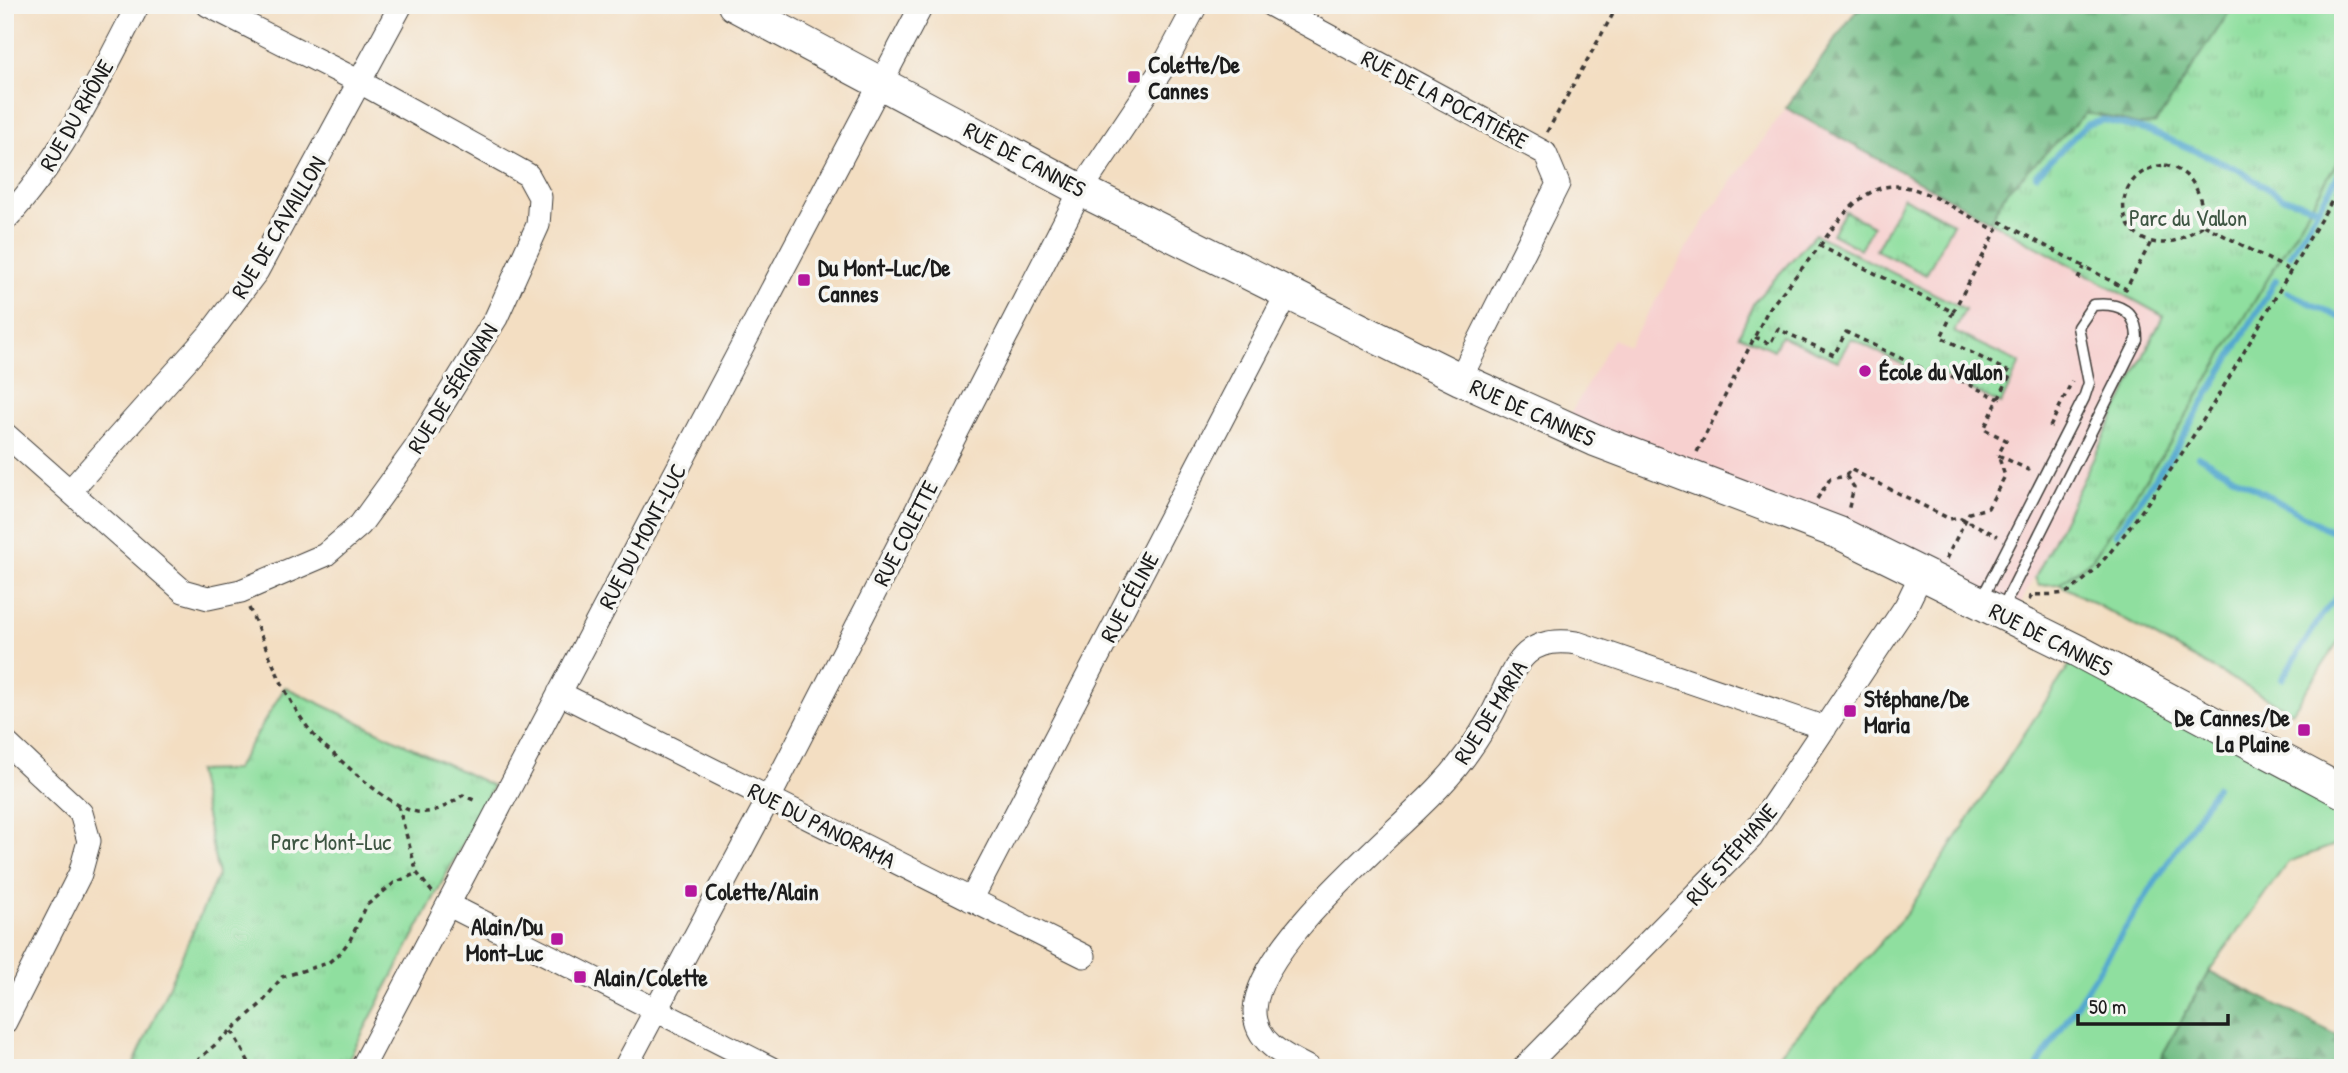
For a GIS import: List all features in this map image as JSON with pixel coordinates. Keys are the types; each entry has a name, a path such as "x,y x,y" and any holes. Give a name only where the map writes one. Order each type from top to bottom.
{"street":[{"name":"RUE DU RHÔNE","path":"5,219 36,183 73,127 138,5"},
{"name":"RUE DE SÉRIGNAN","path":"5,434 183,591 208,598 241,591 325,555 360,525 415,449 477,352 538,225 540,197 528,175 360,82 208,5"},
{"name":"RUE DE CAVAILLON","path":"70,491 241,294 272,246 401,5"},
{"name":"RUE DE CANNES","path":"734,5 1081,190 1460,379 1595,440 1839,533 2078,652 2343,792"},
{"name":"RUE DU MONT-LUC","path":"362,1068 922,5"},
{"name":"RUE COLETTE","path":"625,1068 769,798 1081,190 1098,160 1162,69 1196,5"},
{"name":"RUE DE LA POCATIÈRE","path":"1271,5 1545,153 1558,184 1460,379"},
{"name":"RUE CÉLINE","path":"971,900 1287,294"},
{"name":"RUE STÉPHANE","path":"1524,1068 1734,858 1767,817 1906,606 1922,573"},
{"name":"RUE DE MARIA","path":"1310,1068 1281,1053 1263,1037 1255,1014 1261,986 1293,934 1455,769 1492,715 1515,664 1537,646 1550,641 1577,643 1825,728"},
{"name":"RUE DU PANORAMA","path":"559,693 1084,956"},
{"path":"5,742 81,813 89,841 80,874 5,1022"},
{"path":"449,905 770,1068"}],"lane":[{"path":"2109,303 2121,307 2132,315 2137,326 2137,340 1997,612 2089,383 2078,327 2093,305 2109,303"}],"path":[{"path":"1538,149 1618,5"},
{"path":"2152,167 2177,168 2188,175 2200,197 2204,225 2178,240 2151,242 2131,228 2123,204 2131,180 2152,167"},
{"path":"1997,612 2032,596 2071,591 2094,570 2133,524 2218,398 2289,270 2343,183"},
{"path":"1686,475 1768,310 1849,207 1881,186 1902,185 1924,193 1997,230"},
{"path":"1949,554 1969,513 1988,508 2005,476 1998,455 2006,440 1984,429 2011,373 1941,337 2001,222 2126,289 2151,242"},
{"path":"2204,225 2289,270"},
{"path":"1820,246 1953,312"},
{"path":"2078,279 2084,267"},
{"path":"1755,337 1770,344 1778,329 1834,355 1846,332 1938,376 1941,371 1999,399"},
{"path":"1998,455 2031,471"},
{"path":"1807,520 1830,479 1846,476 1850,469 1950,519 1959,517 1998,536"},
{"path":"1839,533 1854,496 1851,481 1846,476"},
{"path":"241,591 285,687 311,734 398,805 416,812 433,811 463,795 498,810"},
{"path":"398,805 417,873 430,891 449,905"},
{"path":"189,1068 262,1003 282,977 328,963 340,953 350,940 367,905 394,883 417,873"},
{"path":"232,1031 253,1068"}],"shaded area":[{"name":"École du Vallon","path":"1786,108 2163,316 2013,620 1563,427 1613,339 1628,346 1711,210"}],"green space":[{"path":"1860,5 2234,5 2156,123 2144,127 2099,114 2006,192 1990,221 1786,108"},
{"name":"Parc du Vallon","path":"2234,5 2343,5 2343,152 2172,440 2092,559 2059,584 2039,585 2035,578 2163,316 1990,221 2006,192 2085,114 2139,125 2156,123"},
{"path":"2343,152 2343,635 2292,712 2059,584 2092,559 2172,440"},
{"path":"1903,197 1953,223 1926,275 1876,250"},
{"path":"1845,211 1873,226 1860,249 1832,234"},
{"path":"1815,234 1965,309 1954,332 2020,363 2001,404 1943,376 1938,383 1851,338 1838,361 1781,336 1774,350 1739,335 1754,302"},
{"path":"2078,652 2343,792 2343,842 2288,862 2209,971 2163,1054 2160,1068 1767,1068 1907,913"},
{"name":"Parc Mont-Luc","path":"285,687 493,786 344,1068 132,1068 218,875 197,771 235,770"},
{"path":"2209,971 2343,1038 2343,1068 2160,1068 2163,1054"}],"waterway":[{"path":"2036,175 2086,125 2103,120 2152,132 2237,169 2281,197 2318,208"},
{"path":"2290,255 2343,167"},
{"path":"2116,534 2178,445 2276,280"},
{"path":"2287,292 2343,319"},
{"path":"2198,456 2343,538"},
{"path":"2282,679 2324,612 2343,590"},
{"path":"2036,1068 2216,787"}],"place":[{"name":"Colette/De Cannes","path":"1134,77"},
{"name":"Du Mont-Luc/De Cannes","path":"804,280"},
{"name":"École du Vallon","path":"1865,371"},
{"name":"Stéphane/De Maria","path":"1850,711"},
{"name":"De Cannes/De La Plaine","path":"2304,730"},
{"name":"Colette/Alain","path":"691,891"},
{"name":"Alain/Du Mont-Luc","path":"557,939"},
{"name":"Alain/Colette","path":"580,977"}]}
